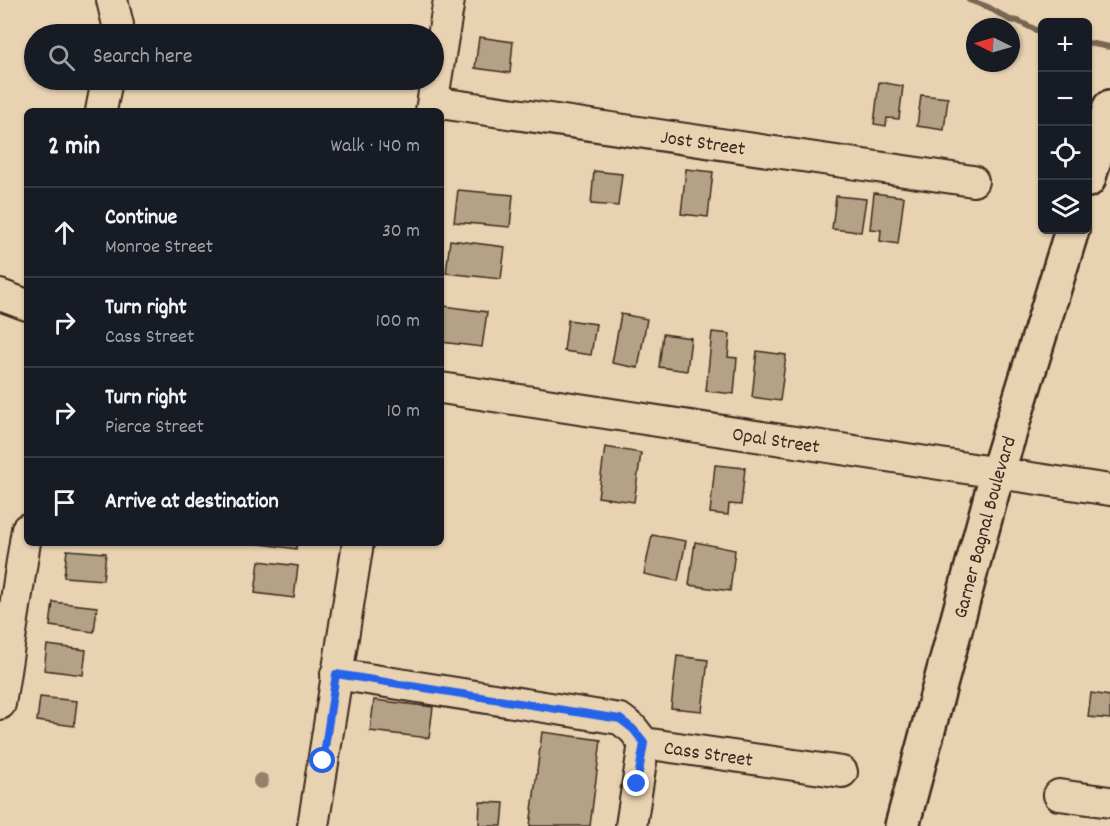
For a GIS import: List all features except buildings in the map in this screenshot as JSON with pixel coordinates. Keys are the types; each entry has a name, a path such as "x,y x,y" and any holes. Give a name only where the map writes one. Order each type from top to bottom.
{"highway":[{"path":"1092,167 1110,108"},
{"name":"Garner Bagnal Boulevard","path":"902,826 997,474 1071,234"}],"street":[{"path":"112,0 118,24"},
{"path":"444,31 449,0"},
{"path":"101,108 105,90"},
{"path":"432,106 435,90"},
{"name":"Jost Street","path":"432,106 973,181"},
{"path":"0,295 24,305"},
{"name":"Opal Street","path":"444,388 1110,490"},
{"path":"0,704 24,546"},
{"path":"313,826 357,546"},
{"name":"Cass Street","path":"336,674 620,719 633,729 644,743 842,772"},
{"path":"631,826 644,743"},
{"path":"1059,795 1110,802"}],"waterway":[{"path":"969,0 1038,31"},
{"path":"1092,44 1110,47"}],"route":[{"path":"323,761 336,674 620,719 633,729 644,743 637,784"}]}
